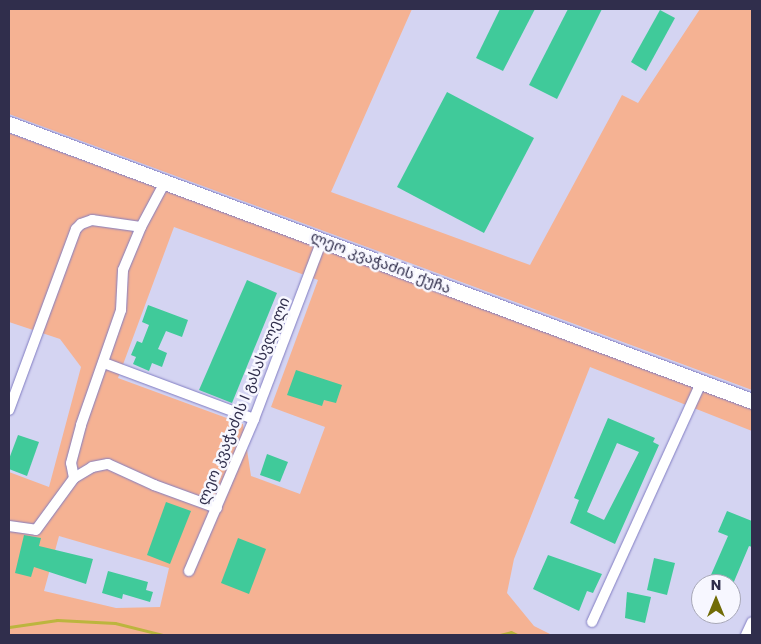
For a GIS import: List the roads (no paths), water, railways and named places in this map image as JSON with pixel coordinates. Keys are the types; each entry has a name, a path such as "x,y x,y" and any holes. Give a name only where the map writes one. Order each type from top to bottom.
{"main road":[{"name":"ლეო კვაჭაძის ქუჩა","path":"9,124 752,401"}],"street":[{"path":"74,478 71,463 81,425 121,310 123,270 141,227 165,182"},
{"path":"9,410 76,229 81,224 92,220 141,227"},
{"name":"ლეო კვაჭაძის I გასასვლელი","path":"190,571 254,419 322,240"},
{"path":"104,363 254,419"},
{"path":"592,622 701,383"},
{"path":"9,526 36,530 74,478 92,467 108,464 154,485 217,508"},
{"path":"746,635 752,622"}],"waterway":[{"path":"9,627 57,620 115,623 163,635"},
{"path":"500,635 511,632 517,635"}]}
